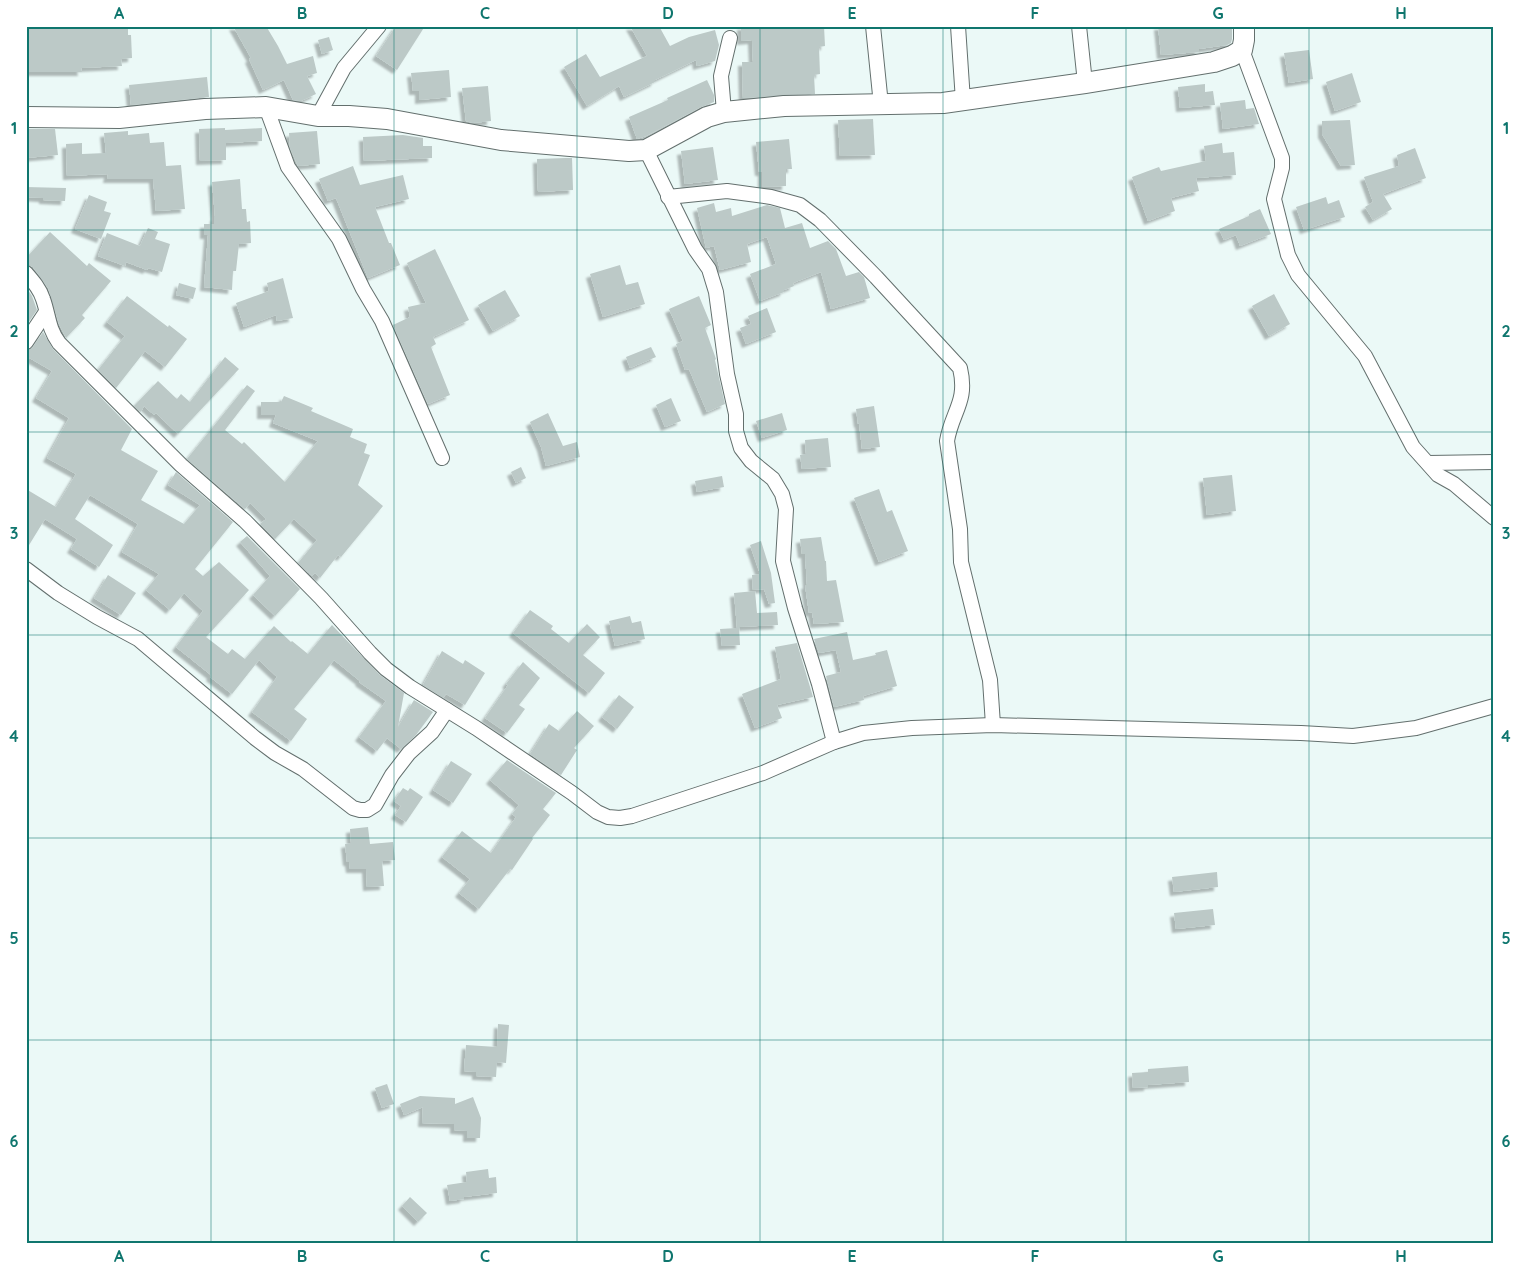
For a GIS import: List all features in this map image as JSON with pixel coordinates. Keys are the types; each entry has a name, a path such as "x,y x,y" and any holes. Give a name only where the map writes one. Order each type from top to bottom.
{"street":[{"path":"318,116 344,68 379,26"},
{"path":"873,26 881,105"},
{"path":"958,26 963,101"},
{"path":"1079,26 1085,83"},
{"path":"1244,26 1242,50 1282,158 1282,168 1274,200 1288,255 1298,275 1365,356 1413,447 1438,475 1454,484 1494,518"},
{"path":"724,112 721,76 730,38"},
{"path":"26,117 119,118 204,109 266,107 318,116 350,116 388,120 539,145 629,151 646,150 707,117 724,112 784,106 881,105 963,101 1214,62 1232,56 1242,50"},
{"path":"266,107 288,167 339,239 363,289 382,322 442,458"},
{"path":"646,150 695,249 709,268 716,292 727,374 736,414 736,431 741,448 751,462 773,480 782,494 786,510 783,561 834,742"},
{"path":"668,197 727,191 771,197 800,205 820,220 889,290 960,368 964,382 962,394 957,412 949,428 947,441 960,529 960,562 988,672 993,725"},
{"path":"26,273 39,288 44,300 48,324 59,343 149,434 244,521 321,598 386,669 410,687 572,793 597,812 608,817 632,816 763,773 834,742 862,733 912,728 993,725 1353,736 1416,728 1494,706"},
{"path":"26,342 46,312"},
{"path":"1428,463 1494,462"},
{"path":"26,569 58,593 97,618 138,639 274,753 303,769 353,808 367,810 375,805 392,775 408,753 432,732 447,710"}],"building":[{"path":"26,26 128,26 128,35 131,35 132,58 121,59 122,66 81,68 82,72 26,72"},
{"path":"233,26 266,26 287,64 313,56 317,73 307,76 316,94 301,101 293,100 284,80 263,90 249,59 251,58"},
{"path":"396,26 425,26 397,70 376,56"},
{"path":"630,26 659,26 670,46 689,37 715,30 719,45 715,61 697,66 696,60 624,97 619,86 587,106 564,67 586,54 600,77 647,56"},
{"path":"741,26 824,26 825,46 819,47 820,74 814,75 815,94 743,98 742,62 753,62 752,40 741,41"},
{"path":"1158,26 1232,26 1232,39 1231,43 1227,45 1199,49 1199,52 1161,55"},
{"path":"329,37 333,50 322,54 318,40"},
{"path":"1309,50 1313,79 1289,83 1284,53"},
{"path":"449,70 451,97 419,100 419,91 413,91 411,73"},
{"path":"1352,73 1361,102 1335,111 1326,82"},
{"path":"207,77 209,97 131,105 129,85"},
{"path":"707,80 714,95 714,102 637,139 629,117"},
{"path":"1205,84 1205,92 1213,91 1215,105 1180,108 1178,87"},
{"path":"488,86 491,121 473,123 466,121 462,88"},
{"path":"1245,100 1246,109 1254,108 1259,124 1223,129 1220,103"},
{"path":"873,119 875,155 840,156 838,120"},
{"path":"1350,120 1355,165 1341,166 1322,134 1322,121"},
{"path":"225,128 225,130 262,128 262,141 226,143 226,160 200,161 199,129"},
{"path":"26,129 55,129 58,155 26,158"},
{"path":"128,131 128,135 149,133 150,143 164,142 166,166 181,165 185,209 156,211 153,179 107,179 108,174 67,176 66,144 82,143 82,154 106,153 104,133"},
{"path":"317,131 320,164 298,166 290,148 289,133"},
{"path":"403,135 423,138 423,146 432,146 432,158 364,161 363,137"},
{"path":"789,139 792,169 786,169 786,186 762,187 762,172 759,172 756,142"},
{"path":"1222,143 1223,153 1234,152 1236,175 1196,178 1199,191 1171,198 1175,211 1148,221 1132,177 1159,167 1161,171 1206,161 1204,146"},
{"path":"713,147 718,180 685,184 681,151"},
{"path":"1415,148 1426,178 1383,194 1392,209 1373,220 1365,207 1373,202 1364,177 1399,166 1397,155"},
{"path":"572,158 573,190 538,192 537,159"},
{"path":"353,166 360,185 403,175 409,199 375,207 400,265 368,278 336,198 328,201 319,179"},
{"path":"240,179 242,209 246,209 247,222 250,221 251,243 239,244 236,271 233,271 232,290 204,287 208,235 204,235 204,224 214,224 215,217 212,182"},
{"path":"26,187 66,188 65,201 26,197"},
{"path":"89,195 107,202 104,211 111,213 101,239 75,229"},
{"path":"1326,197 1328,204 1339,200 1345,217 1304,230 1296,207"},
{"path":"714,203 716,212 731,208 732,216 767,205 780,208 785,228 802,223 810,248 828,241 836,249 846,276 859,272 864,277 870,298 831,309 821,272 793,283 794,286 784,290 784,292 760,301 750,274 776,264 767,237 747,244 751,262 720,270 714,246 706,248 697,208"},
{"path":"1260,209 1271,234 1240,246 1236,235 1224,240 1219,229"},
{"path":"148,228 158,232 155,239 170,244 162,272 148,268 147,270 126,262 125,266 98,256 107,233 140,246"},
{"path":"50,232 87,266 89,263 111,281 82,315 85,318 66,338 59,324 48,288 33,267 26,264 26,258"},
{"path":"435,249 469,320 433,337 436,344 431,347 450,395 428,404 393,325 410,317 408,307 426,303 407,263"},
{"path":"620,265 626,285 638,282 645,304 603,317 590,274"},
{"path":"283,278 293,318 277,321 276,315 244,327 236,303 269,291 267,283"},
{"path":"179,283 196,288 193,299 176,295"},
{"path":"26,287 32,296 37,310 26,326"},
{"path":"505,290 520,316 493,331 478,305"},
{"path":"1274,294 1290,324 1269,336 1252,306"},
{"path":"127,296 187,339 165,367 145,351 116,388 98,370 125,336 107,322"},
{"path":"699,296 711,325 705,328 716,359 725,404 707,412 689,369 685,370 676,344 683,341 669,309"},
{"path":"767,308 776,332 746,344 740,328 751,324 748,316"},
{"path":"43,332 53,349 132,429 121,450 158,471 141,500 184,524 200,505 168,485 176,472 233,522 195,569 203,576 219,562 249,590 206,637 228,654 232,649 245,659 274,626 291,642 308,654 332,625 380,675 404,693 398,727 414,700 433,712 416,735 401,749 387,738 377,751 359,737 386,701 359,682 334,660 294,709 307,719 291,741 252,712 277,677 259,660 232,694 176,647 203,611 184,593 170,610 146,590 159,574 122,552 138,524 90,495 75,519 113,545 99,567 71,549 77,539 45,519 26,550 26,489 56,507 76,474 47,458 69,418 36,398 52,371 26,356 26,351 33,347"},
{"path":"651,347 656,357 630,368 626,357"},
{"path":"225,357 239,369 178,434 156,413 154,415 144,406 141,412 134,406 158,381 177,399 181,394 190,402"},
{"path":"247,385 255,391 225,430 242,444 244,442 285,482 318,441 273,423 276,415 261,415 261,402 281,402 284,396 313,408 311,411 353,429 350,437 367,444 364,453 370,455 358,485 383,506 341,557 338,555 320,578 315,573 312,576 298,563 317,540 294,519 275,539 260,524 266,519 250,503 245,509 187,459"},
{"path":"671,398 681,421 665,427 656,405"},
{"path":"874,406 880,447 862,449 856,409"},
{"path":"548,413 563,446 577,442 580,457 546,466 541,447 530,422"},
{"path":"782,413 787,430 762,438 756,421"},
{"path":"828,438 831,467 802,469 800,455 806,454 805,440"},
{"path":"521,467 526,478 516,483 511,472"},
{"path":"1232,475 1236,511 1207,515 1203,478"},
{"path":"722,476 724,487 697,492 695,481"},
{"path":"879,489 887,512 892,510 908,551 879,562 854,498"},
{"path":"247,536 300,589 275,616 253,595 270,576 240,542"},
{"path":"821,537 826,561 827,581 836,580 844,622 814,624 812,612 809,613 805,585 807,585 805,554 802,554 800,539"},
{"path":"761,541 771,573 775,603 769,604 764,589 753,590 752,575 760,574 750,545"},
{"path":"108,575 136,593 121,615 94,598"},
{"path":"755,591 757,613 777,612 778,625 739,627 740,645 722,646 720,629 737,628 734,593"},
{"path":"530,610 553,626 551,629 569,643 587,624 600,637 583,655 605,673 589,693 513,633"},
{"path":"630,616 632,623 641,621 645,639 615,646 609,621"},
{"path":"847,632 853,660 876,655 875,653 887,650 897,686 863,696 864,700 834,707 826,676 841,672 836,650 819,653 814,639"},
{"path":"797,643 813,697 777,705 782,718 755,728 742,694 781,679 775,647"},
{"path":"442,651 463,664 465,660 485,673 465,705 446,694 443,698 423,685"},
{"path":"523,662 540,678 519,705 525,709 507,733 485,718 508,685 506,684"},
{"path":"619,695 634,707 617,729 602,717"},
{"path":"577,711 594,726 574,748 577,750 561,775 530,754 549,724 559,731"},
{"path":"507,760 556,793 543,809 550,815 532,838 512,870 510,869 479,909 459,893 470,879 442,857 462,831 491,853 516,817 512,814 519,805 490,780"},
{"path":"451,761 472,774 453,803 433,790"},
{"path":"403,788 408,791 410,788 423,797 406,822 395,815 401,806 394,801"},
{"path":"368,827 370,844 393,842 395,860 382,861 384,886 367,887 366,869 350,869 349,862 347,862 345,844 351,843 350,829"},
{"path":"1217,872 1218,887 1174,892 1172,877"},
{"path":"1213,909 1215,925 1176,929 1174,913"},
{"path":"498,1024 509,1025 506,1063 497,1062 496,1077 476,1076 476,1072 464,1071 466,1045 497,1047"},
{"path":"1188,1066 1189,1082 1133,1088 1132,1073 1148,1072 1148,1069"},
{"path":"387,1084 394,1104 382,1108 375,1088"},
{"path":"420,1096 455,1098 455,1104 473,1097 481,1118 480,1138 467,1138 467,1131 454,1130 454,1124 422,1123 423,1107 404,1115 400,1104"},
{"path":"488,1169 489,1178 496,1177 497,1193 464,1197 464,1199 450,1201 447,1185 467,1182 466,1172"},
{"path":"410,1197 427,1213 418,1222 402,1206"}]}
